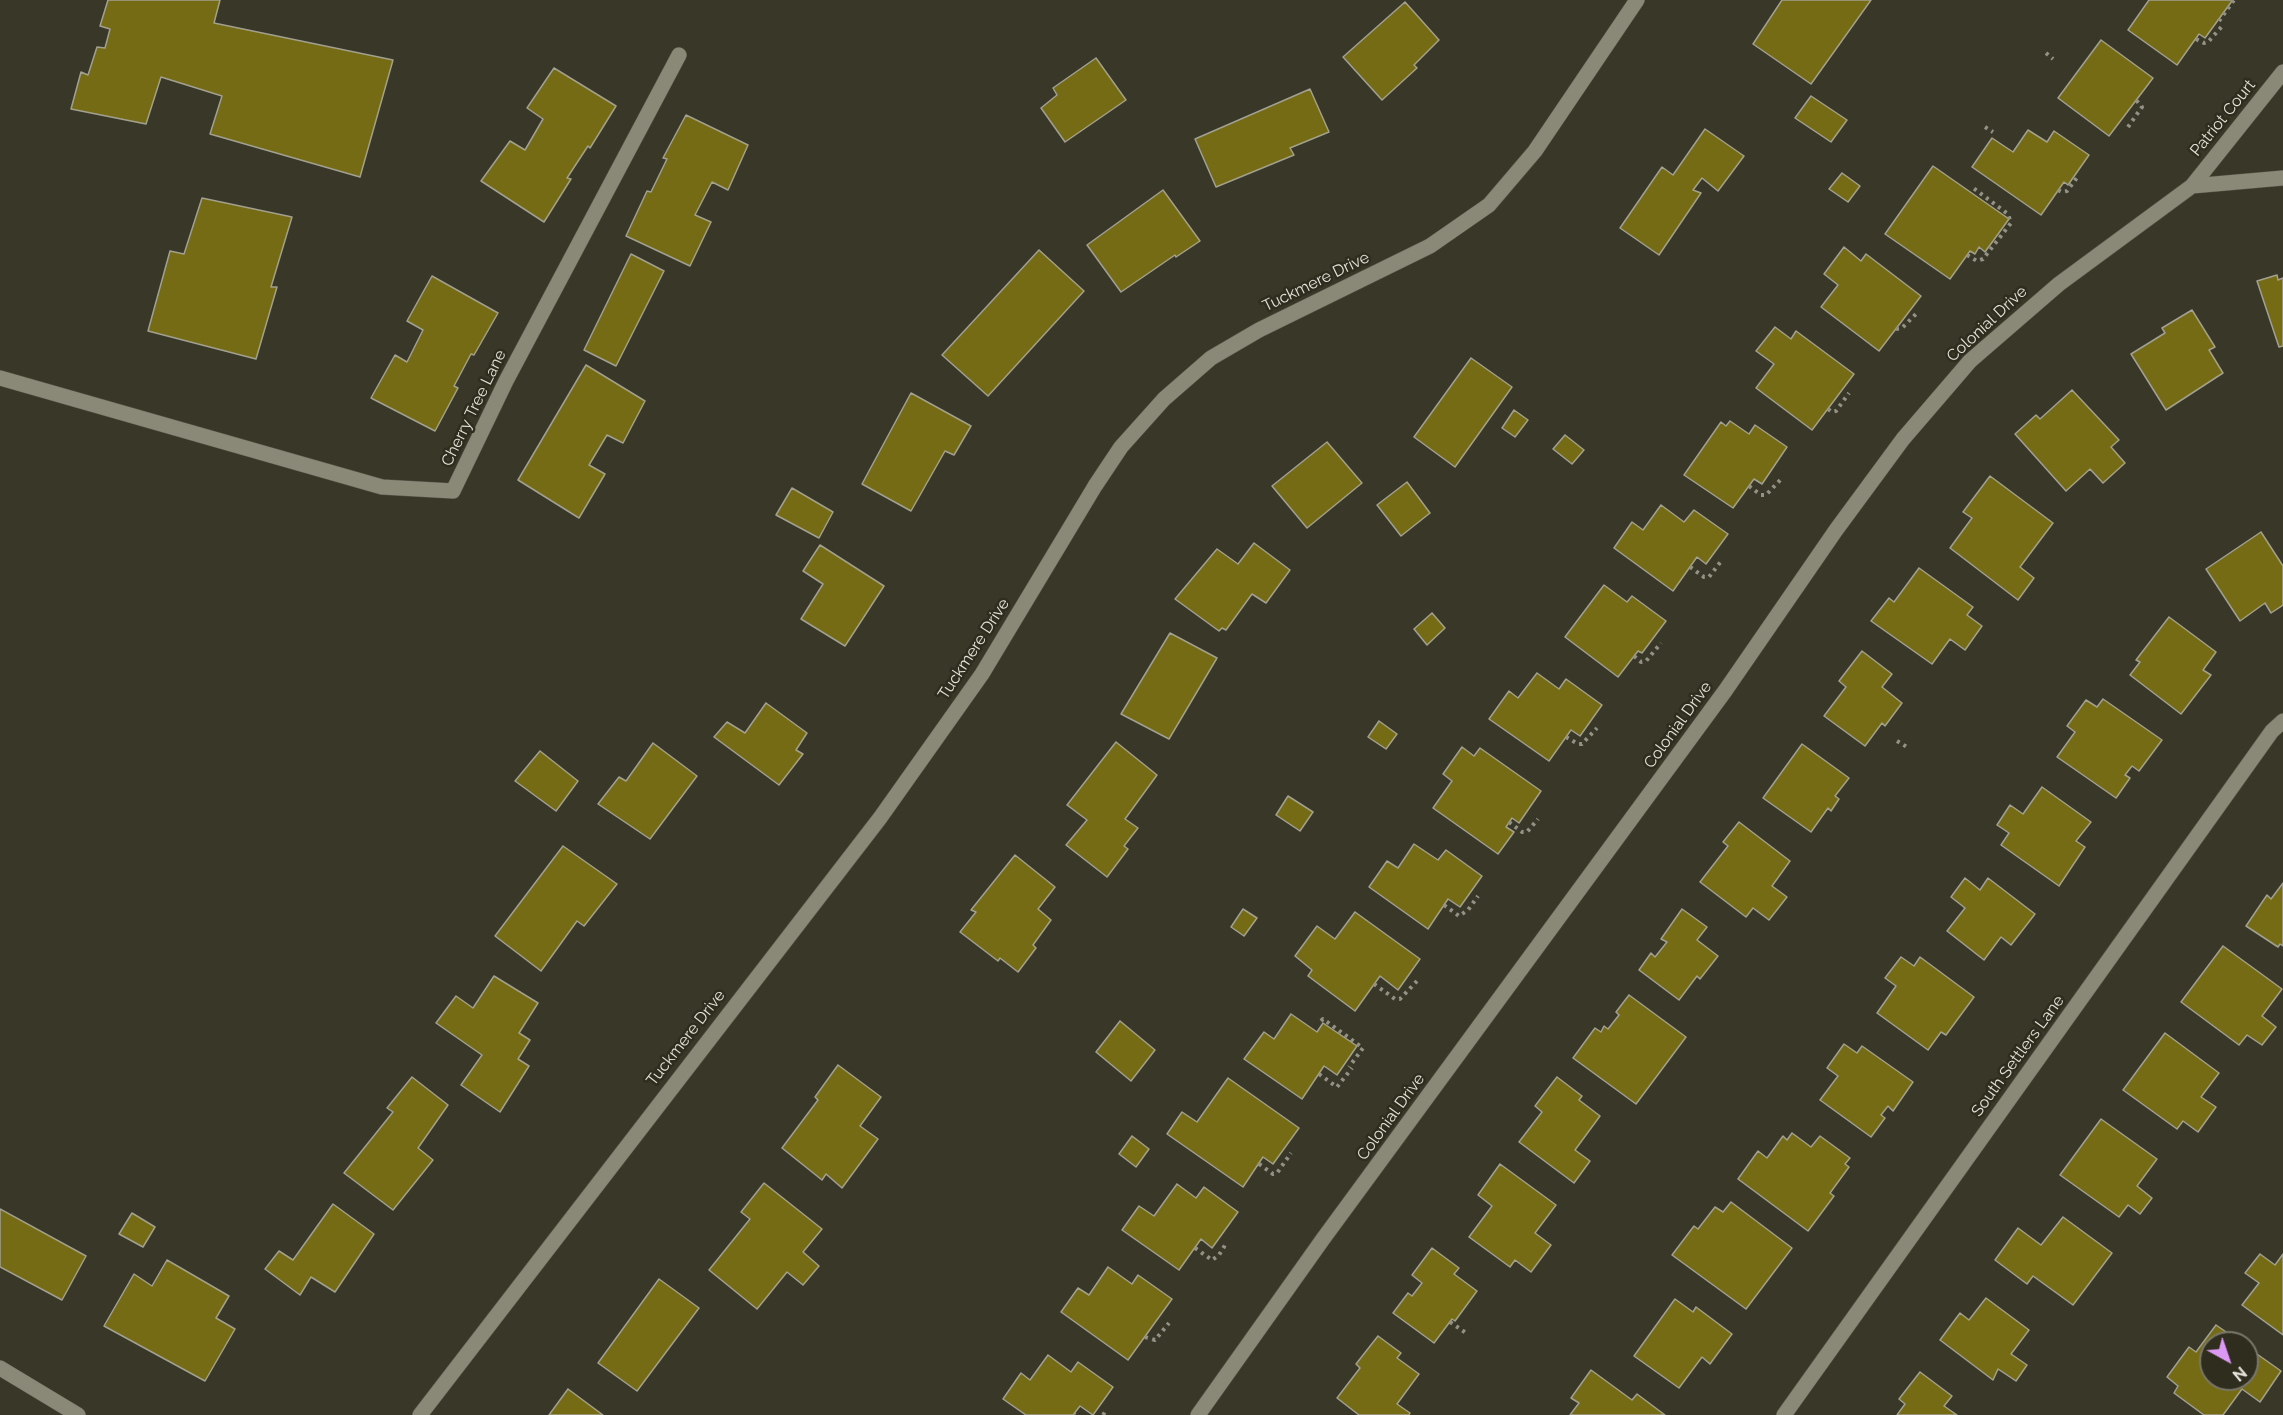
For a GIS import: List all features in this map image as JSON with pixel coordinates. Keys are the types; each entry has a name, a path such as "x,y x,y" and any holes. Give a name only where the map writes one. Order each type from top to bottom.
{"street":[{"name":"Tuckmere Drive","path":"420,1415 887,808 982,674 1095,486 1121,447 1164,399 1211,358 1258,330 1430,246 1489,205 1535,151 1637,0"},
{"name":"Cherry Tree Lane","path":"0,378 382,487 453,491 506,381 679,55"},
{"name":"Patriot Court","path":"2192,186 2283,72"},
{"path":"2192,186 2283,178"},
{"name":"Colonial Drive","path":"1198,1415 1323,1239 1725,691 1836,530 1903,439 1970,361 1998,335 2059,284 2192,186"},
{"name":"South Settlers Lane","path":"1784,1415 2272,731 2283,721"},
{"path":"0,1368 78,1415"}],"path":[{"path":"2218,21 2234,0"},
{"path":"2196,39 2204,43 2208,42 2224,24"},
{"path":"2046,53 2053,59"},
{"path":"2128,127 2142,107 2136,100"},
{"path":"1985,127 1993,132"},
{"path":"2058,190 2067,191 2079,175"},
{"path":"1967,255 1977,261 1983,259 2011,223 2008,214 1972,187"},
{"path":"1896,329 1902,328 1917,313"},
{"path":"1828,409 1832,412 1836,411 1849,393"},
{"path":"1749,486 1761,495 1766,495 1783,477"},
{"path":"1689,567 1704,578 1709,577 1722,560"},
{"path":"1634,656 1641,662 1646,661 1661,643"},
{"path":"1566,737 1582,744 1597,728"},
{"path":"1897,741 1907,747"},
{"path":"1509,822 1522,832 1527,832 1538,819"},
{"path":"1444,905 1459,916 1468,910 1478,896"},
{"path":"1374,984 1395,999 1400,999 1417,981"},
{"path":"1319,1074 1337,1087 1363,1048 1323,1019 1321,1021"},
{"path":"1259,1164 1273,1174 1277,1173 1291,1153"},
{"path":"1195,1248 1212,1260 1219,1255 1227,1242"},
{"path":"1450,1322 1466,1333"},
{"path":"1144,1337 1155,1340 1169,1323"},
{"path":"1103,1415 1107,1409"}],"building":[{"path":"108,0 220,0 214,23 393,60 360,177 210,134 222,96 161,77 146,124 71,109 81,72 88,75 97,47 105,48 110,29 100,26"},
{"path":"1782,0 1871,0 1811,84 1753,44"},
{"path":"2149,0 2232,1 2205,38 2199,34 2177,65 2128,30"},
{"path":"1405,2 1439,40 1414,65 1417,68 1382,100 1343,57"},
{"path":"2101,40 2153,78 2109,136 2058,98"},
{"path":"1096,58 1126,100 1065,142 1041,108 1057,95 1053,88"},
{"path":"554,68 616,106 590,148 588,146 567,178 571,179 544,222 481,181 510,141 525,150 543,119 527,108"},
{"path":"1310,89 1329,132 1290,148 1294,155 1216,187 1195,139"},
{"path":"1811,96 1847,120 1831,142 1795,118"},
{"path":"686,115 748,145 728,190 712,182 695,215 711,222 690,266 626,236 647,191 651,192 667,159 663,158"},
{"path":"1705,129 1744,156 1718,191 1702,178 1693,190 1701,193 1659,255 1620,228 1662,167 1673,175"},
{"path":"2028,130 2047,142 2054,131 2089,155 2068,185 2064,182 2041,215 1972,167 1992,138 2013,152"},
{"path":"1933,166 2009,219 1985,252 1979,247 1975,254 1970,251 1950,279 1885,234"},
{"path":"1842,173 1860,186 1848,202 1829,189"},
{"path":"1163,190 1200,241 1121,292 1087,245"},
{"path":"202,198 292,217 271,287 277,287 256,359 148,331 170,251 184,254"},
{"path":"1844,247 1861,261 1866,254 1921,296 1879,351 1821,307 1838,285 1824,274"},
{"path":"1039,250 1084,291 988,396 942,355"},
{"path":"631,254 664,271 616,366 584,350"},
{"path":"2277,275 2278,280 2283,278 2283,346 2279,347 2257,281"},
{"path":"432,276 498,313 474,355 471,354 454,386 458,388 435,431 371,398 395,355 407,362 423,330 407,321"},
{"path":"2192,310 2215,347 2209,350 2223,373 2166,410 2131,354 2165,333 2162,328"},
{"path":"1775,327 1791,339 1796,331 1854,374 1812,430 1756,388 1774,364 1756,351"},
{"path":"1471,358 1512,387 1455,467 1414,437"},
{"path":"586,365 645,401 623,443 607,435 589,465 605,474 579,518 518,480"},
{"path":"2072,390 2119,440 2111,447 2125,463 2103,483 2090,469 2066,491 2015,434 2036,415 2040,419"},
{"path":"911,393 971,426 954,455 945,451 911,511 862,484"},
{"path":"1514,410 1528,420 1515,437 1502,428"},
{"path":"1730,421 1749,434 1755,425 1787,447 1762,484 1754,479 1733,508 1684,475 1721,422 1726,426"},
{"path":"1565,435 1584,450 1572,464 1553,449"},
{"path":"1327,442 1362,483 1307,528 1272,486"},
{"path":"1990,476 2053,523 2020,567 2034,578 2018,600 1950,548 1972,518 1963,512"},
{"path":"1407,482 1430,513 1401,536 1377,505"},
{"path":"792,488 833,512 819,538 776,515"},
{"path":"1661,505 1684,522 1694,510 1728,534 1706,564 1697,557 1673,591 1614,548 1632,522 1643,530"},
{"path":"2261,532 2283,566 2283,605 2271,613 2265,603 2240,621 2206,569"},
{"path":"1254,543 1290,570 1266,603 1252,594 1226,630 1222,628 1219,631 1175,599 1217,549 1238,564"},
{"path":"820,545 884,586 845,646 801,619 823,584 803,571"},
{"path":"1919,568 1973,607 1967,615 1982,626 1965,650 1950,639 1932,664 1871,621 1889,598 1894,602"},
{"path":"1604,585 1627,602 1632,596 1666,621 1642,653 1638,651 1618,677 1565,637"},
{"path":"1432,613 1445,628 1427,645 1414,629"},
{"path":"2169,617 2216,652 2203,670 2211,675 2181,714 2130,675 2140,662 2136,660"},
{"path":"1170,633 1217,658 1169,739 1121,714"},
{"path":"1862,651 1892,674 1882,687 1902,703 1885,726 1882,723 1865,746 1824,716 1846,687 1839,681"},
{"path":"1537,673 1559,689 1566,679 1602,705 1580,736 1571,730 1549,761 1489,719 1509,691 1518,698"},
{"path":"2103,699 2162,740 2139,771 2132,766 2125,775 2130,778 2116,798 2057,757 2075,732 2067,726 2086,700 2097,707"},
{"path":"766,703 807,733 796,750 803,754 779,785 714,737 727,722 745,733"},
{"path":"1379,721 1397,734 1386,749 1368,737"},
{"path":"1116,742 1157,775 1125,819 1138,828 1124,846 1128,849 1107,877 1066,845 1087,820 1067,805"},
{"path":"653,743 697,776 650,839 598,804 619,777 626,781"},
{"path":"1802,744 1849,778 1835,796 1839,799 1831,811 1828,808 1811,832 1763,798"},
{"path":"1462,747 1474,756 1480,748 1541,791 1519,823 1512,818 1506,827 1514,832 1498,854 1433,808 1452,781 1443,774"},
{"path":"540,751 578,781 556,811 515,781"},
{"path":"2042,787 2091,822 2076,841 2085,847 2059,886 2001,845 2009,833 1997,825 2010,805 2023,814"},
{"path":"1288,796 1313,812 1300,831 1276,815"},
{"path":"1739,822 1790,861 1772,886 1787,897 1769,920 1753,908 1746,917 1700,882 1728,846 1723,842"},
{"path":"1414,844 1438,860 1446,850 1482,876 1460,907 1448,899 1428,929 1369,887 1387,861 1398,868"},
{"path":"563,846 617,884 584,926 577,921 541,971 495,936"},
{"path":"1015,855 1055,887 1038,909 1051,920 1033,945 1036,948 1018,972 1000,958 998,961 960,932 976,912 971,910"},
{"path":"1965,878 1980,890 1988,878 2035,914 2011,945 2001,937 1984,960 1947,931 1965,908 1951,897"},
{"path":"2283,883 2283,946 2280,944 2278,947 2246,926 2267,895 2271,899"},
{"path":"1243,909 1257,918 1244,936 1231,927"},
{"path":"1682,909 1707,927 1697,940 1718,956 1700,979 1697,976 1679,1000 1639,970 1651,953 1655,957 1667,942 1661,939"},
{"path":"1355,912 1420,959 1398,990 1380,976 1355,1011 1308,976 1312,970 1295,956 1317,926 1335,939"},
{"path":"2223,946 2282,989 2262,1016 2276,1027 2262,1045 2247,1035 2239,1045 2181,1002"},
{"path":"1901,957 1914,966 1920,957 1974,997 1946,1035 1941,1032 1928,1050 1877,1013 1896,986 1885,978"},
{"path":"494,976 538,1003 519,1033 530,1040 518,1059 529,1066 500,1112 461,1085 482,1055 436,1023 456,996 473,1008"},
{"path":"1629,995 1686,1037 1636,1104 1573,1058 1595,1028 1601,1032 1604,1026 1608,1029 1619,1015 1616,1012"},
{"path":"1291,1014 1317,1032 1323,1023 1357,1046 1337,1075 1324,1066 1302,1099 1244,1059 1264,1032 1274,1039"},
{"path":"1120,1021 1155,1050 1131,1081 1096,1052"},
{"path":"2165,1033 2219,1073 2201,1097 2216,1107 2198,1132 2183,1121 2177,1129 2123,1090"},
{"path":"1844,1044 1857,1053 1862,1046 1913,1082 1893,1111 1888,1106 1881,1115 1885,1118 1871,1137 1820,1100 1838,1076 1827,1068"},
{"path":"838,1065 881,1097 860,1126 878,1139 842,1188 826,1174 822,1180 782,1148 818,1100 815,1097"},
{"path":"412,1077 448,1105 418,1148 433,1160 393,1210 344,1173 393,1112 387,1108"},
{"path":"1557,1077 1582,1096 1579,1100 1600,1116 1575,1150 1590,1161 1574,1183 1519,1142 1542,1112 1535,1106"},
{"path":"1228,1078 1299,1128 1273,1164 1263,1157 1243,1187 1167,1134 1182,1112 1197,1122"},
{"path":"2101,1119 2157,1159 2137,1186 2152,1198 2140,1214 2128,1205 2119,1217 2060,1175"},
{"path":"1792,1133 1811,1147 1820,1136 1850,1158 1845,1164 1849,1167 1830,1193 1834,1196 1808,1231 1738,1179 1758,1151 1767,1158 1783,1136 1787,1140"},
{"path":"1132,1136 1149,1149 1136,1167 1119,1154"},
{"path":"1500,1164 1556,1205 1535,1233 1551,1245 1531,1272 1515,1260 1510,1267 1469,1237 1492,1206 1478,1195"},
{"path":"764,1183 822,1229 803,1252 819,1266 803,1285 787,1272 757,1309 709,1270 750,1219 741,1212"},
{"path":"1177,1184 1196,1198 1204,1187 1238,1212 1212,1248 1201,1239 1179,1270 1122,1230 1139,1206 1154,1216"},
{"path":"1731,1202 1792,1248 1746,1309 1672,1255 1694,1226 1698,1229 1715,1207 1723,1212"},
{"path":"333,1204 374,1234 335,1292 311,1277 300,1295 265,1269 279,1251 293,1260"},
{"path":"0,1209 86,1256 62,1300 0,1267"},
{"path":"132,1213 155,1227 143,1247 119,1234"},
{"path":"2063,1217 2112,1253 2073,1305 2033,1276 2027,1284 1995,1260 2018,1228 2041,1245"},
{"path":"1432,1248 1459,1268 1454,1274 1477,1291 1455,1321 1452,1319 1434,1343 1393,1313 1408,1293 1412,1296 1422,1283 1412,1275"},
{"path":"2260,1254 2275,1265 2283,1254 2283,1335 2242,1305 2259,1283 2245,1273"},
{"path":"167,1260 229,1296 216,1318 235,1329 205,1381 104,1326 134,1274 152,1286"},
{"path":"1108,1267 1132,1284 1138,1275 1172,1299 1128,1360 1061,1312 1078,1288 1089,1295"},
{"path":"659,1279 699,1308 637,1391 598,1363"},
{"path":"1986,1298 2029,1330 2011,1354 2027,1365 2016,1381 1998,1369 1993,1380 1940,1340 1960,1313 1969,1320"},
{"path":"1675,1299 1693,1312 1696,1307 1732,1334 1710,1364 1702,1357 1679,1388 1634,1356"},
{"path":"2216,1325 2225,1331 2212,1331"},
{"path":"1378,1336 1401,1353 1397,1358 1419,1374 1397,1404 1410,1413 1409,1415 1359,1415 1337,1398 1360,1368 1356,1364"},
{"path":"2189,1347 2196,1352 2199,1348 2199,1391 2241,1391 2223,1415 2204,1415 2174,1393 2178,1386 2167,1377"},
{"path":"1048,1355 1071,1372 1078,1362 1113,1387 1093,1415 1080,1406 1073,1415 1026,1415 1003,1399 1021,1373 1030,1380"},
{"path":"2259,1355 2281,1371 2260,1402 2245,1391 2259,1391"},
{"path":"1591,1370 1632,1400 1637,1394 1665,1415 1570,1415 1579,1403 1571,1398"},
{"path":"1920,1372 1952,1396 1944,1406 1957,1415 1897,1415 1905,1404 1899,1399"},
{"path":"568,1389 603,1415 549,1415"}]}
